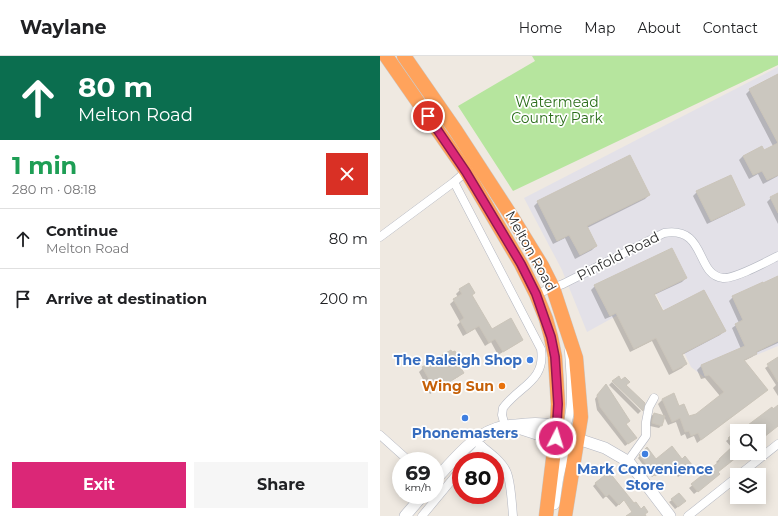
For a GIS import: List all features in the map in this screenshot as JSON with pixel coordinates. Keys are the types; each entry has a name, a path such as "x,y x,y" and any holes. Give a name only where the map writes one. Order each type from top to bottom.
{"highway":[{"name":"Melton Road","path":"386,56 466,172 521,264 536,294 551,337 557,380 559,432 546,516"},
{"name":"Melton Road","path":"404,56 478,163 528,242 553,288 576,358 581,417 565,516"}],"street":[{"path":"380,237 478,163"},
{"path":"454,182 541,349 542,363 538,374 503,408 502,416 509,426"},
{"name":"Pinfold Road","path":"553,288 664,233 675,231 684,234 694,242 710,272 716,276 724,278 733,276 778,256"},
{"path":"536,294 553,288"},
{"path":"473,452 484,433 509,426 543,436 559,432 568,423 570,396 568,336"},
{"path":"628,461 646,436 646,422 649,407 654,398"},
{"path":"559,432 605,448 628,461 667,515"},
{"path":"380,435 399,452"},
{"path":"551,516 562,458 572,444 578,439"},
{"path":"444,472 478,443"},
{"path":"478,443 498,461 507,472 512,499 513,516"},
{"path":"748,468 778,444"},
{"path":"422,516 452,480"},
{"path":"688,516 730,482"},
{"path":"404,516 414,504"}],"shaded area":[{"path":"778,67 778,346 704,377 691,367 656,294 587,332 562,270 524,198"}],"green space":[{"name":"Watermead Country Park","path":"532,56 778,56 778,65 513,191 458,106 535,61"}],"building":[{"path":"778,74 778,143 749,89"},
{"path":"778,143 778,175 767,180 762,171 753,175 743,156 762,146 764,150"},
{"path":"630,155 650,195 587,226 597,246 580,255 569,235 557,241 537,201"},
{"path":"731,175 745,205 711,221 696,191"},
{"path":"778,193 778,213 770,197"},
{"path":"672,248 687,278 654,294 663,311 704,290 726,331 682,354 687,364 673,371 656,338 634,349 616,313 610,316 594,285"},
{"path":"778,276 778,341 744,360 768,390 701,440 698,433 691,436 689,431 685,432 680,418 672,422 662,399 674,393 679,406 684,404 689,416 696,414 724,392 709,375 705,376 701,365 745,346 735,324 743,320 732,296"},
{"path":"469,283 475,293 472,295 492,329 511,318 523,340 503,352 495,339 489,343 479,326 467,333 460,321 464,318 453,299 462,294 459,289"},
{"path":"451,350 452,352 455,351 462,363 459,365 464,373 434,391 428,382 430,381 422,367"},
{"path":"778,357 778,382 767,364"},
{"path":"619,376 621,380 625,377 630,382 626,385 645,403 643,411 612,381"},
{"path":"606,384 630,421 626,424 637,438 628,444 600,407 597,395"},
{"path":"778,405 778,426 766,435 766,424 749,424 772,407 773,409"},
{"path":"654,413 665,416 662,426 652,423"},
{"path":"672,446 682,459 685,456 693,466 681,476 671,464 655,476 639,455 647,447 656,459"},
{"path":"730,449 730,460 733,460 718,472 720,474 698,492 691,484 720,461 719,459"},
{"path":"609,472 634,503 636,502 641,509 644,506 648,512 645,514 646,516 626,516 632,512 624,500 619,505 609,494 606,497 595,483"},
{"path":"679,493 686,501 678,507 671,499"}],"place":[{"name":"The Raleigh Shop","path":"530,360"},
{"name":"Wing Sun","path":"502,386"},
{"name":"Phonemasters","path":"465,418"},
{"name":"Mark Convenience Store","path":"645,454"}],"route":[{"path":"428,116 466,172 521,264 536,294 546,319 555,357 557,380 558,404 556,438"}]}
